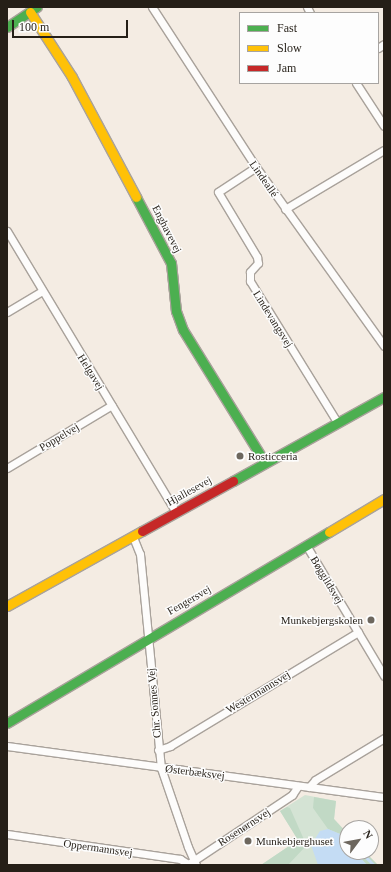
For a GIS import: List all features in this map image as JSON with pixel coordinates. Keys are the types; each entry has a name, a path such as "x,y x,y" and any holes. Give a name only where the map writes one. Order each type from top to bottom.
{"street":[{"name":"Lindeallé","path":"152,7 256,167 384,346"},
{"path":"7,27 33,9"},
{"name":"Enghavevej","path":"33,9 72,77 167,256 174,275 176,310 183,330 265,463"},
{"path":"357,84 384,126"},
{"path":"285,209 384,150"},
{"name":"Lindevangsvej","path":"256,167 218,192 257,257 258,263 250,272 250,281 337,422"},
{"name":"Helgavej","path":"7,231 176,512"},
{"path":"7,312 42,291"},
{"name":"Hjallesevej","path":"7,606 384,397"},
{"name":"Poppelvej","path":"7,468 112,405"},
{"name":"Fengersvej","path":"7,723 384,499"},
{"name":"Chr. Sonnes Vej","path":"133,537 140,554 160,768 191,863"},
{"name":"Bøggildsvej","path":"306,545 384,676"},
{"name":"Westermannsvej","path":"158,750 170,746 358,632"},
{"path":"309,787 315,780 384,738"},
{"name":"Østerbæksvej","path":"7,746 384,798"},
{"name":"Rosenørnsvej","path":"191,863 292,795 298,786"},
{"name":"Oppermannsvej","path":"7,834 180,859 191,863"}],"green space":[{"path":"305,795 336,801 334,819 339,824 339,860 373,860 378,865 261,865 298,840 280,811"},
{"path":"314,797 336,801 334,819 339,824 339,834 328,829 313,808"},
{"path":"287,807 290,808 306,844 305,847 288,865 261,865 298,840 280,811"},
{"path":"362,860 373,860 378,865 367,865"}],"water":[{"path":"328,829 339,834 339,860 362,860 367,865 318,865 311,845 320,831"}],"waterway":[{"path":"369,860 374,865"}],"traffic: fast":[{"path":"7,27 37,7"},
{"path":"136,197 171,263 176,311 183,330 265,463"},
{"path":"233,481 384,397"},
{"path":"7,723 329,532"}],"traffic: slow":[{"path":"30,12 72,77 136,197"},
{"path":"329,532 384,499"},
{"path":"7,606 142,531"}],"traffic: jam":[{"path":"142,531 233,481"}],"place":[{"name":"Rosticceria","path":"240,456"},
{"name":"Munkebjergskolen","path":"371,620"},
{"name":"Munkebjerghuset","path":"248,841"}]}
